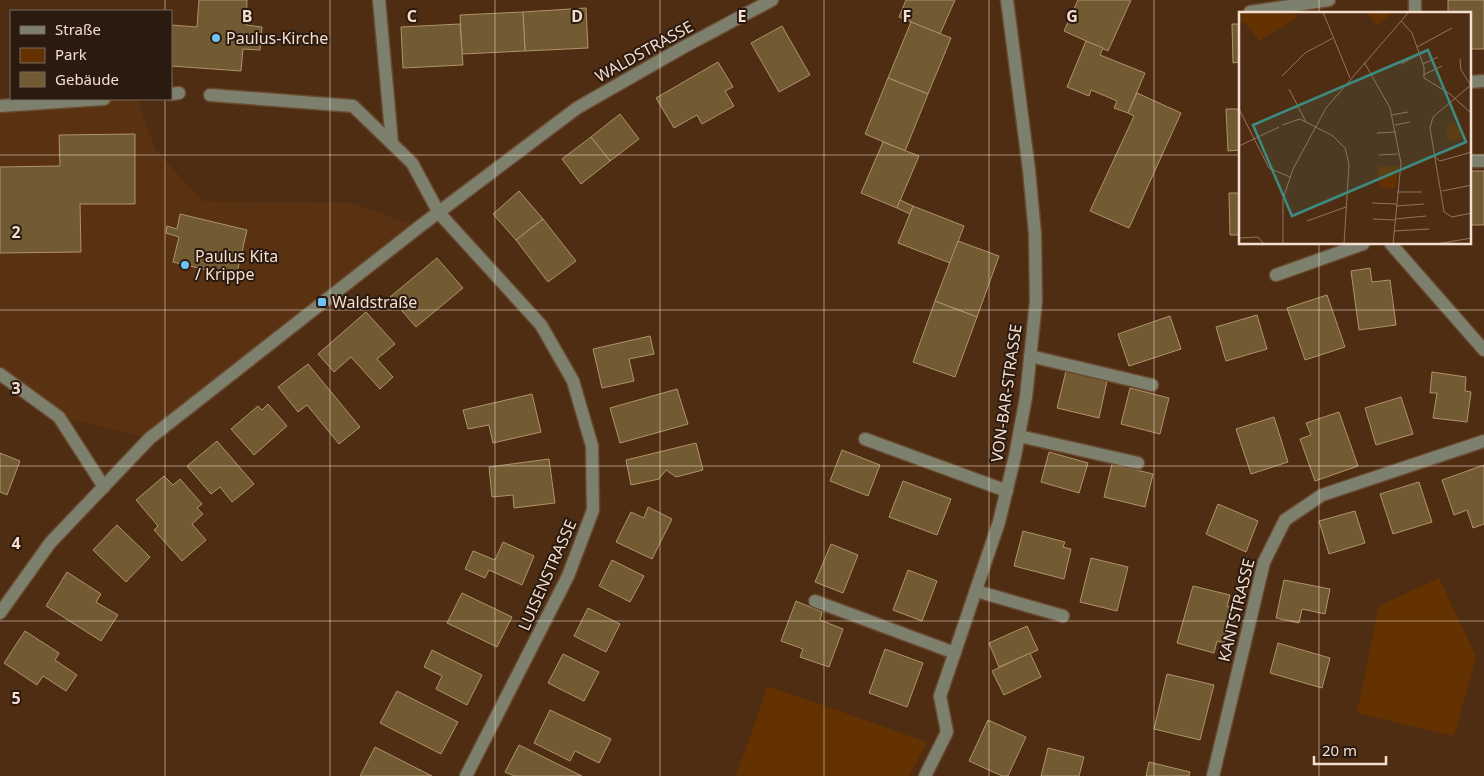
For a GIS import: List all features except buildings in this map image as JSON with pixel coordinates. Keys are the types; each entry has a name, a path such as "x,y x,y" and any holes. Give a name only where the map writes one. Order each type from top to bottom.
{"street":[{"path":"379,0 392,143"},
{"name":"WALDSTRASSE","path":"0,613 50,543 150,438 322,302 577,108 682,48 772,0"},
{"name":"VON-BAR-STRASSE","path":"925,776 947,732 940,696 999,522 1007,491 1019,436 1036,302 1035,234 1029,170 1007,0"},
{"path":"1250,12 1329,0"},
{"name":"LUISENSTRASSE","path":"210,95 353,106 412,163 439,213 541,325 573,381 592,446 593,510 568,576 466,776"},
{"path":"0,106 89,100"},
{"path":"1276,276 1360,245"},
{"path":"1393,245 1484,350"},
{"path":"1030,356 1152,385"},
{"path":"0,374 59,417 104,487"},
{"path":"1019,436 1138,463"},
{"path":"865,439 1007,491"},
{"name":"KANTSTRASSE","path":"1213,776 1264,562 1284,520 1322,494 1484,440"},
{"path":"976,592 1063,616"},
{"path":"815,601 955,653"}],"shaded area":[{"name":"Paulus Kita / Krippe","path":"75,100 137,100 155,149 202,201 352,203 419,227 150,438 59,417 0,374 0,106"}],"green space":[{"path":"1439,578 1476,657 1454,736 1357,713 1379,606"},
{"path":"768,686 927,742 909,776 736,776"}],"place":[{"name":"Paulus-Kirche","path":"216,38"},
{"name":"Paulus Kita / Krippe","path":"185,265"},
{"name":"Waldstraße","path":"322,302"}]}
